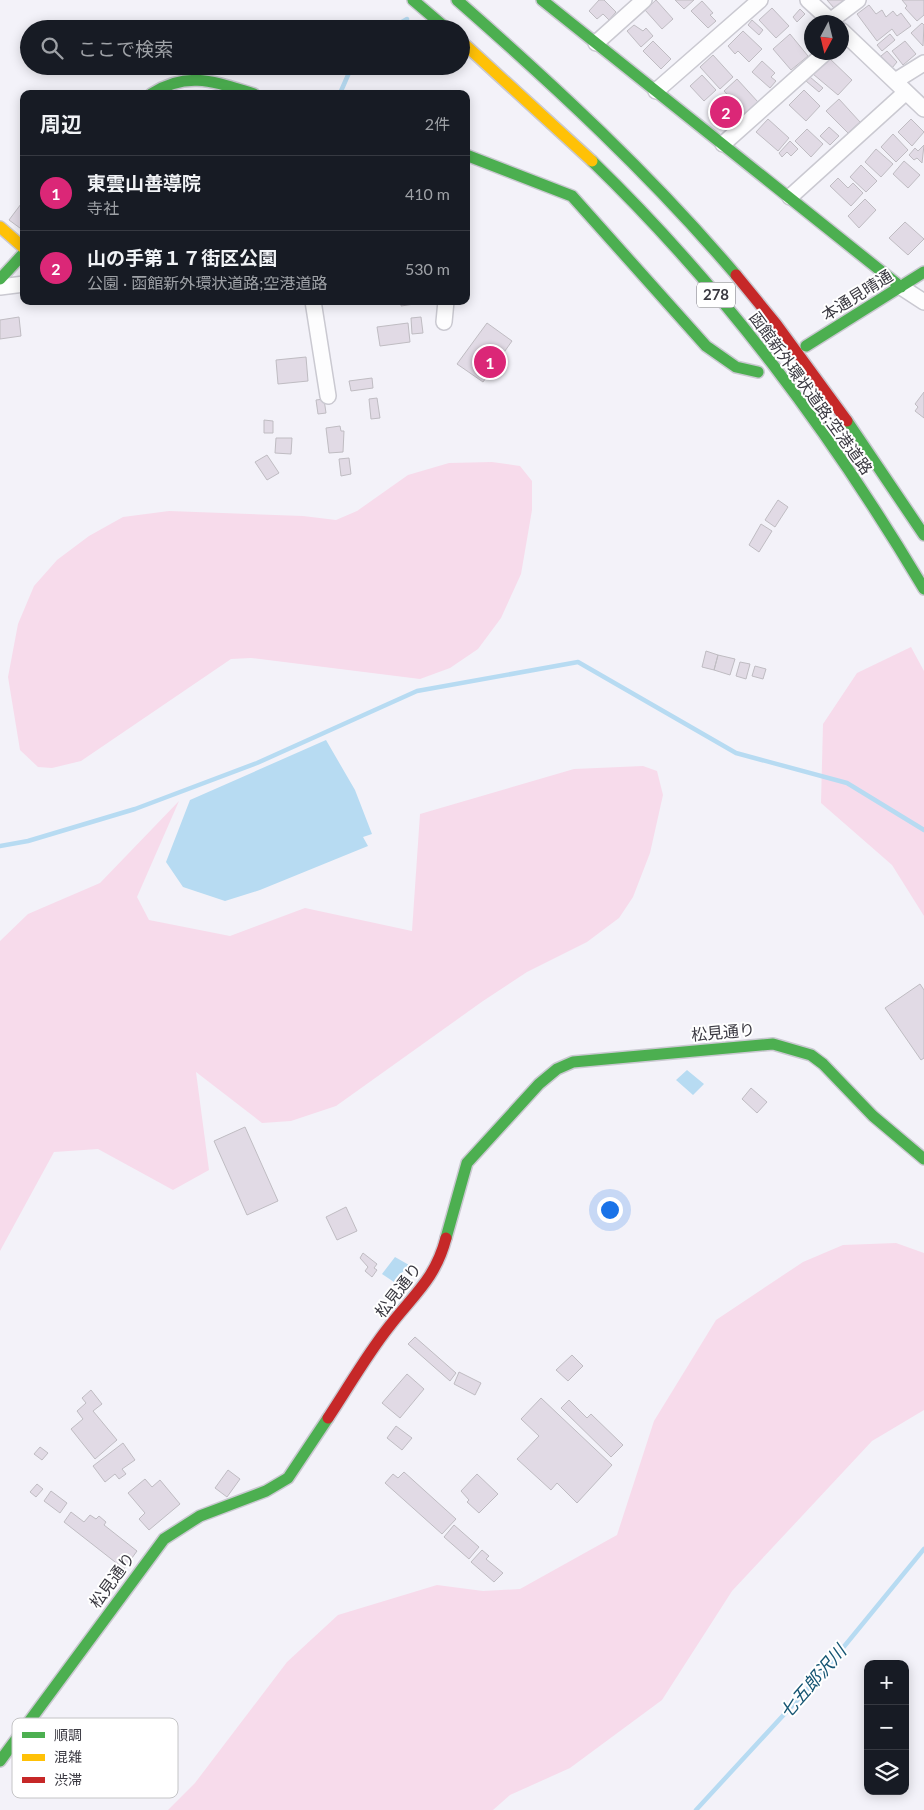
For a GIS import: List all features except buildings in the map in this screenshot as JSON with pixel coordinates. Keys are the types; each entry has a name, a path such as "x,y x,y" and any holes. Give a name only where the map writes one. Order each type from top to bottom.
{"main road":[{"path":"413,0 436,20"},
{"name":"函館新外環状道路;空港道路","path":"457,0 599,128 677,208 757,300 820,381 873,454 924,535"},
{"path":"542,0 901,287"},
{"name":"函館新外環状道路;空港道路","path":"470,49 587,156 658,226 737,319 800,399 851,472 924,589"},
{"path":"157,90 168,82 188,78 204,79 241,90"},
{"path":"470,157 572,196 706,346 730,366 744,372 758,372"},
{"path":"0,227 20,244"},
{"path":"0,279 20,257"},
{"name":"本通見晴通","path":"806,346 924,272"},
{"name":"松見通り","path":"32,1718 164,1539 180,1526 200,1516 276,1488 288,1478 388,1328 426,1284 441,1258 467,1163 515,1109 557,1069 573,1062 592,1059 773,1044 793,1048 811,1055 823,1064 873,1116 924,1159"},
{"name":"松見通り","path":"0,1761 12,1745"}],"street":[{"path":"596,43 644,0"},
{"path":"656,91 760,0"},
{"path":"808,0 824,15"},
{"path":"840,15 858,0"},
{"path":"849,40 924,109"},
{"path":"723,144 817,60"},
{"path":"895,81 924,63"},
{"path":"790,197 906,92"},
{"path":"0,287 20,284"},
{"path":"901,287 924,302"},
{"path":"315,305 328,396"},
{"path":"444,322 446,305"}],"shaded area":[{"path":"721,95 744,116 731,129 709,107"},
{"path":"492,462 520,466 532,481 532,510 521,574 501,618 478,649 450,668 420,679 251,658 231,659 81,761 52,768 38,767 20,750 8,677 18,624 34,586 57,560 89,536 123,517 169,511 303,516 336,520 357,511 408,475 449,463"},
{"path":"911,647 924,671 924,916 892,865 821,803 823,724 857,673"},
{"path":"643,766 657,771 663,795 650,853 633,897 619,918 587,942 527,972 483,1001 336,1106 291,1121 262,1123 196,1072 209,1170 173,1190 98,1149 54,1152 0,1251 0,941 28,914 100,883 179,801 137,897 149,920 230,936 305,908 412,931 420,814 574,769"},
{"path":"896,1243 924,1253 924,1410 872,1441 732,1591 662,1700 570,1768 510,1795 493,1810 168,1810 195,1783 287,1662 338,1615 437,1585 483,1591 520,1589 617,1535 654,1421 716,1320 803,1262 843,1245"}],"water":[{"path":"326,740 355,790 372,834 363,837 368,846 260,890 225,901 183,887 166,862 190,800"},
{"path":"687,1070 704,1084 693,1095 676,1080"},
{"path":"395,1257 409,1265 394,1282 382,1274"}],"waterway":[{"path":"341,90 348,75"},
{"path":"0,846 28,841 135,809 257,763 417,691 578,662 736,753 847,783 924,830"},
{"name":"七五郎沢川","path":"696,1810 824,1671 924,1549"}],"traffic: fast":[{"path":"413,0 436,20"},
{"path":"457,0 601,132 704,238 736,275"},
{"path":"542,0 901,287"},
{"path":"158,90 177,82 190,80 214,82 240,90"},
{"path":"470,157 572,196 706,346 736,367 758,372"},
{"path":"592,161 686,260 772,364 851,473 924,589"},
{"path":"0,279 20,257"},
{"path":"806,346 924,272"},
{"path":"847,421 924,535"},
{"path":"446,1238 467,1163 539,1084 557,1069 573,1062 773,1044 811,1055 823,1064 873,1116 924,1159"},
{"path":"32,1718 164,1539 200,1516 266,1491 288,1478 328,1418"},
{"path":"0,1761 12,1745"}],"traffic: slow":[{"path":"470,49 592,161"},
{"path":"0,227 20,244"}],"traffic: jam":[{"path":"736,275 776,324 847,421"},
{"path":"328,1418 380,1339 429,1276 436,1265 446,1238"}],"place":[{"name":"山の手第１７街区公園","path":"726,112"},
{"name":"東雲山善導院","path":"490,362"}]}
